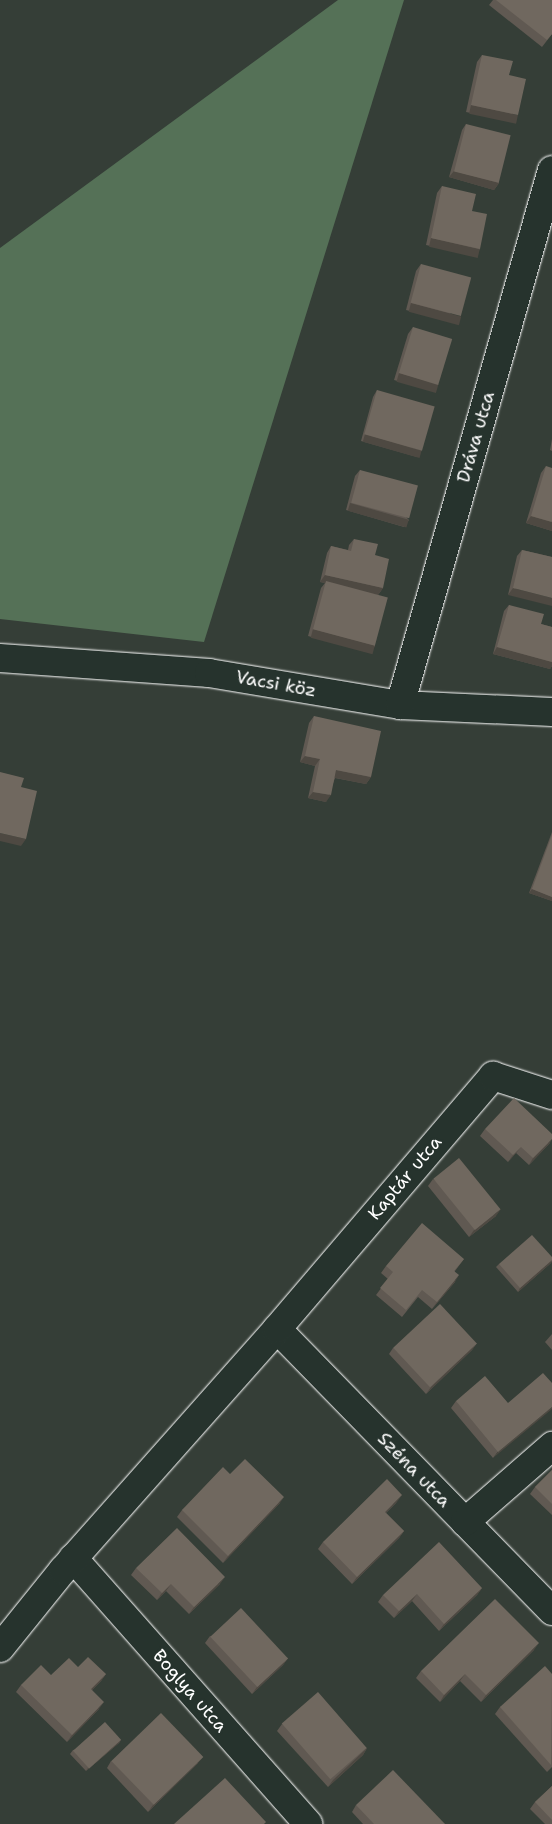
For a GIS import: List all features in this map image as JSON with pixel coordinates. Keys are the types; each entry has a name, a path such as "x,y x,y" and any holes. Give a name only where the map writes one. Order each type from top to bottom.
{"street":[{"name":"Dráva utca","path":"400,705 552,170"},
{"name":"Vacsi köz","path":"0,658 209,673 400,705 552,712"},
{"name":"Kaptár utca","path":"277,1329 493,1076 552,1095"},
{"name":"Széna utca","path":"277,1329 552,1612"},
{"path":"0,1648 73,1558 277,1329"},
{"path":"465,1522 552,1446"},
{"name":"Boglya utca","path":"73,1558 308,1824"}],"green space":[{"path":"338,0 404,0 204,642 0,619 0,248"}],"building":[{"path":"496,0 552,0 552,34 547,40"},
{"path":"482,55 513,61 509,75 526,79 518,115 471,105"},
{"path":"466,124 511,135 499,183 454,172"},
{"path":"442,186 476,194 472,211 487,214 480,249 431,238"},
{"path":"421,264 471,277 461,316 411,303"},
{"path":"413,327 452,339 438,385 399,373"},
{"path":"377,390 435,407 422,451 364,434"},
{"path":"546,466 552,468 552,522 531,516"},
{"path":"360,470 418,486 409,518 351,503"},
{"path":"354,539 378,544 375,555 389,559 383,588 325,575 331,546 351,551"},
{"path":"522,550 552,557 552,598 513,588"},
{"path":"326,581 388,598 375,646 313,629"},
{"path":"509,605 544,614 541,624 552,627 552,662 497,647"},
{"path":"314,716 381,731 371,777 336,770 331,795 313,792 320,759 305,756"},
{"path":"0,772 24,778 21,787 37,791 26,839 0,833"},
{"path":"552,835 552,897 532,889"},
{"path":"514,1098 552,1134 552,1139 533,1158 521,1147 513,1155 485,1129"},
{"path":"459,1158 501,1209 475,1230 433,1179"},
{"path":"422,1223 464,1259 454,1271 459,1275 437,1302 422,1290 406,1310 380,1288 393,1272 386,1266"},
{"path":"532,1235 552,1257 552,1260 520,1288 499,1264"},
{"path":"440,1304 477,1343 430,1387 393,1348"},
{"path":"543,1373 552,1383 552,1407 498,1452 456,1401 485,1376 508,1403"},
{"path":"245,1459 284,1497 228,1556 182,1510 223,1467 230,1474"},
{"path":"552,1470 552,1504 535,1487"},
{"path":"387,1479 402,1495 385,1512 404,1531 357,1577 323,1542"},
{"path":"177,1528 225,1577 194,1607 171,1584 162,1593 136,1568"},
{"path":"439,1542 482,1588 444,1624 417,1594 399,1611 383,1595"},
{"path":"495,1599 539,1643 486,1695 465,1674 444,1695 421,1671"},
{"path":"241,1608 288,1658 257,1687 210,1637"},
{"path":"88,1657 106,1674 91,1689 104,1702 72,1735 21,1685 41,1665 51,1675 69,1658 78,1667"},
{"path":"545,1666 552,1674 551,1765 500,1707"},
{"path":"318,1692 367,1748 330,1779 282,1723"},
{"path":"161,1713 203,1757 154,1805 111,1761"},
{"path":"105,1722 121,1740 89,1769 73,1751"},
{"path":"393,1770 445,1824 374,1824 356,1805"},
{"path":"225,1778 266,1822 264,1824 174,1824"},
{"path":"552,1786 552,1820 535,1802"}]}
